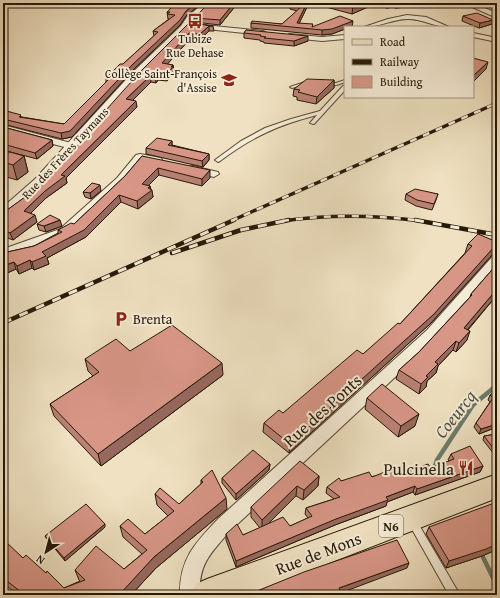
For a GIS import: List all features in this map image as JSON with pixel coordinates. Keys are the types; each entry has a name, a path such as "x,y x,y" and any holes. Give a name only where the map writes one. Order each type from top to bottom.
{"main road":[{"name":"Rue de Mons","path":"207,595 497,486"}],"street":[{"name":"Rue des Frères Taymans","path":"3,215 40,182 133,80 136,74 187,25 190,19 208,3"},
{"path":"466,3 497,16"},
{"path":"372,26 403,17 413,16 423,17 443,26"},
{"path":"187,25 322,39 344,37"},
{"path":"474,35 497,40"},
{"path":"3,128 72,146"},
{"path":"3,253 64,231 120,180 140,157 171,164"},
{"path":"185,167 214,174"},
{"name":"Rue des Ponts","path":"190,595 189,583 194,559 224,525 432,334 497,259"}],"lane":[{"path":"382,3 388,8"},
{"path":"322,83 330,85 344,81"},
{"path":"292,87 308,82 315,82"},
{"path":"312,123 344,88"},
{"path":"218,160 238,144 267,128 322,112"},
{"path":"411,518 455,595"}],"building":[{"path":"176,3 196,3 186,11 180,20 131,66 70,131 61,133 3,119 3,110 21,115 19,117 64,124 110,78 106,78 120,64 123,64 158,32 153,31 175,15 167,14 170,12 167,12"},
{"path":"209,3 234,3 220,20 194,18"},
{"path":"307,3 297,23 313,24 312,27 340,16 353,21 332,29 322,30 251,23 252,21 282,24 302,6 290,4"},
{"path":"477,13 493,20 480,23 463,16"},
{"path":"189,23 213,26 209,26 200,34 189,33 162,63 173,65 166,75 158,74 155,76 150,76 126,99 136,101 61,175 65,176 45,191 24,211 35,215 10,233 3,230 3,213 36,189 66,155 68,155 82,141 79,140 141,71"},
{"path":"246,30 308,36 294,41 264,38 266,37 244,33"},
{"path":"474,58 488,62 474,75"},
{"path":"307,79 334,80 317,97 298,92 300,90 294,89"},
{"path":"3,127 52,140 35,153 3,144"},
{"path":"157,138 172,141 168,145 209,154 202,161 146,148"},
{"path":"10,152 24,156 13,165 3,162 3,157"},
{"path":"142,156 210,170 202,179 158,168 142,184 150,186 148,188 152,190 137,201 119,195 84,230 42,252 46,256 32,262 30,260 17,266 14,262 3,266 3,253 34,246 62,232 58,230 71,223 74,224 125,176"},
{"path":"92,183 100,185 90,193 83,192"},
{"path":"415,189 438,194 434,204 417,200 406,194"},
{"path":"50,215 60,220 44,226 37,224"},
{"path":"478,234 497,242 497,245 434,314 290,444 264,423 279,410 283,413 357,350 363,354 398,323 400,324 472,246 468,244"},
{"path":"497,264 497,289 464,328 470,331 459,343 456,341 435,362 438,364 426,376 428,377 421,384 399,370 419,352 472,295 471,294"},
{"path":"172,325 222,363 98,454 50,404 99,372 85,359 116,339 130,351"},
{"path":"382,384 419,414 401,426 367,398"},
{"path":"497,391 497,424 481,429 476,423 493,398 490,395"},
{"path":"497,434 497,453 484,436"},
{"path":"470,446 483,466 417,489 415,486 386,497 388,500 336,519 236,561 226,534 237,524 243,535 283,517 290,526 312,516 306,508 340,497 327,487 339,478 341,481 369,472 372,477 403,465 407,472 428,464 431,468 454,459 451,454"},
{"path":"253,450 270,464 236,494 222,478"},
{"path":"300,461 319,476 304,490 297,486 262,520 251,507"},
{"path":"212,470 226,498 154,557 119,595 25,595 3,578 3,543 5,541 23,558 26,555 46,573 47,571 64,588 85,580 75,570 96,546 124,569 147,550 120,526 128,519 145,534 174,511 155,494 160,488 179,504 203,482 201,480"},
{"path":"497,502 497,530 492,532 497,538 497,544 449,561 429,527"},
{"path":"86,504 105,524 64,558 45,536"},
{"path":"397,540 409,563 339,588 342,595 316,595 316,593 312,595 247,595 304,572"}],"waterway":[{"name":"Coeurcq","path":"434,469 437,460 473,405 497,385"},
{"name":"Coeurcq","path":"481,553 497,586"}],"railway":[{"path":"231,221 497,103"},
{"path":"287,220 317,217 352,216 387,217 418,221"},
{"path":"3,323 234,220"},
{"path":"172,253 241,230 287,220"},
{"path":"282,221 287,220"},
{"path":"418,221 422,221"},
{"path":"418,221 497,235"}],"place":[{"name":"Tubize Rue Dehase","path":"195,21"},
{"name":"Collège Saint-François d'Assise","path":"229,80"},
{"name":"Brenta","path":"121,319"},
{"name":"Pulcinella","path":"466,468"}]}
